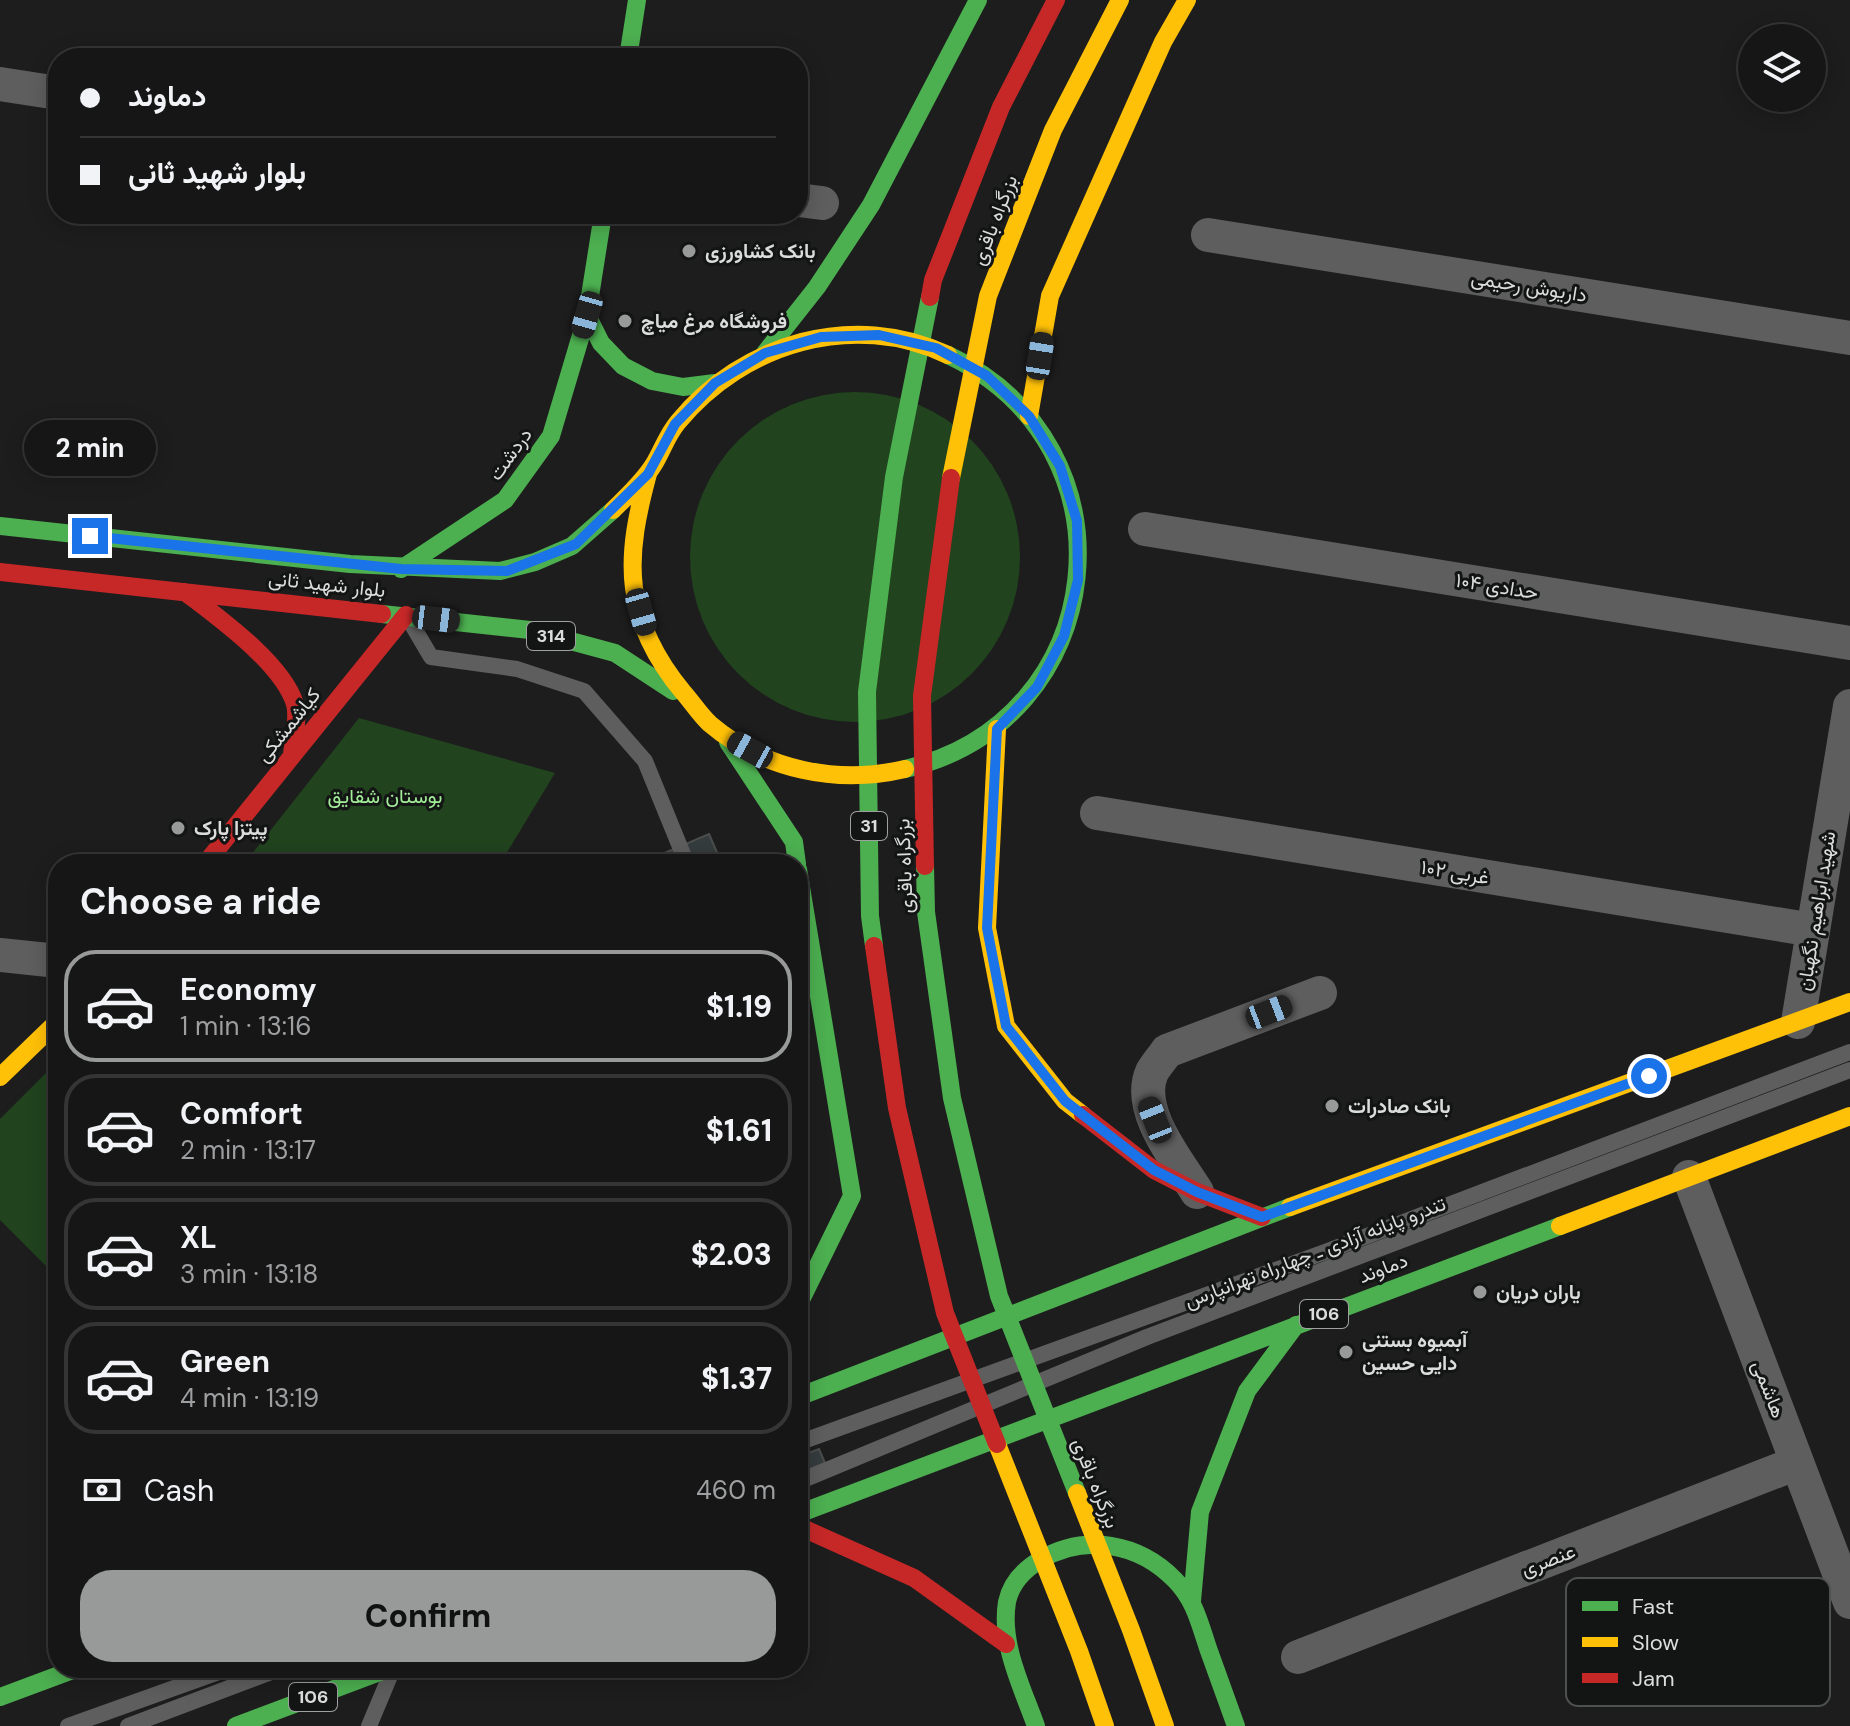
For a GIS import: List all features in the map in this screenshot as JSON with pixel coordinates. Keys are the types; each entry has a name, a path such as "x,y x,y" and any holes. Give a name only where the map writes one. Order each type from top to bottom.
{"main road":[{"path":"630,48 637,0"},
{"path":"765,353 817,287 871,205 978,0"},
{"name":"بزرگراه باقری","path":"1056,0 1001,107 933,280 894,477 867,692 870,916 897,1108 945,1313 1079,1651 1105,1726"},
{"name":"بزرگراه باقری","path":"1120,0 1053,130 988,296 949,486 922,696 925,881 926,912 952,1098 999,1296 1131,1630 1165,1726"},
{"path":"1029,416 1050,296 1163,42 1187,0"},
{"name":"دردشت","path":"401,569 505,500 551,436 587,315 601,224"},
{"path":"587,315 601,343 623,366 652,381 683,387 715,383"},
{"path":"866,335 936,348 987,376 1029,416 1060,466 1077,521 1078,580 1064,636 1037,687 997,729 947,759 891,776 833,778 776,764 725,736 682,697 651,647 634,590 633,531 648,474 675,424 715,383 765,353 821,337 866,335"},
{"name":"بلوار شهید ثانی","path":"0,526 401,569 507,571 576,544 648,474"},
{"name":"بلوار شهید ثانی","path":"0,572 530,630 615,653 682,697"},
{"path":"185,592 236,632 276,672 296,706 292,755"},
{"name":"کیاشمشکی","path":"213,854 406,615"},
{"path":"997,729 987,928 1006,1026 1065,1101 1154,1170 1197,1192 1262,1217"},
{"path":"725,736 794,842 796,854"},
{"path":"808,927 852,1196 808,1286"},
{"path":"808,1393 1262,1217 1850,1002"},
{"path":"0,1077 48,1031"},
{"name":"دماوند","path":"808,1510 1850,1116"},
{"path":"1192,1601 1200,1512 1247,1391 1296,1325"},
{"path":"808,1530 914,1578 1006,1644"},
{"path":"1036,1726 1006,1644 1007,1601 1018,1575 1046,1554 1080,1543 1115,1544 1148,1557 1174,1579 1192,1601 1236,1726"},
{"path":"0,1697 51,1678"},
{"name":"106","path":"236,1726 365,1678"}],"street":[{"path":"0,84 48,91"},
{"name":"داریوش رحیمی","path":"1208,235 1850,338"},
{"name":"حدادی ۱۰۴","path":"1145,529 1850,643"},
{"name":"شهید ابراهیم نگهبان","path":"1798,1022 1850,706"},
{"name":"۱۰۲ غربی","path":"1097,813 1813,930"},
{"path":"0,955 48,960"},
{"path":"1197,1192 1161,1136 1149,1104 1152,1073 1167,1051 1320,993"},
{"name":"هاشمی","path":"1689,1177 1797,1463 1836,1520 1850,1602"},
{"name":"عنصری","path":"1298,1657 1797,1463"}],"lane":[{"path":"406,615 431,657 517,669 584,691 645,761 683,854"},
{"path":"808,1439 1325,1252 1850,1052"},
{"name":"تندرو پایانه آزادی ـ چهارراه تهرانپارس","path":"808,1478 1147,1337 1850,1070"},
{"path":"68,1726 202,1678"},
{"path":"128,1726 255,1678"},
{"path":"369,1726 388,1678"}],"green space":[{"path":"855,392 887,395 918,404 947,420 972,440 992,465 1008,494 1017,525 1020,557 1017,589 1008,620 992,649 972,674 947,694 918,710 887,719 855,722 823,719 792,710 763,694 738,674 718,649 702,620 693,589 690,557 693,525 702,494 718,465 738,440 763,420 792,404 823,395"},
{"name":"بوستان شقایق","path":"359,718 555,773 506,854 252,854"},
{"path":"48,1071 48,1268 0,1220 0,1119"}],"building":[{"path":"709,834 718,854 662,854"},
{"path":"819,1449 825,1463 808,1470 808,1453"}],"traffic: fast":[{"path":"630,48 637,0"},
{"path":"765,353 817,287 871,205 978,0"},
{"path":"401,569 505,500 551,436 587,315 601,224"},
{"path":"874,946 870,916 867,692 894,477 930,297"},
{"path":"587,315 601,343 623,366 652,381 683,387 715,383"},
{"path":"905,769 974,741 1026,697 1060,641 1076,578 1074,513 1052,451 1010,397 948,355"},
{"path":"0,526 350,564 500,571 535,562 572,546 613,510"},
{"path":"382,614 530,630 615,653 673,691"},
{"path":"728,742 794,842 796,854"},
{"path":"925,866 926,912 952,1098 999,1296 1077,1493"},
{"path":"808,930 852,1196 808,1286"},
{"path":"808,1393 1290,1207"},
{"path":"808,1510 1560,1226"},
{"path":"1192,1601 1200,1512 1247,1391 1296,1325"},
{"path":"1036,1726 1009,1649 1006,1618 1009,1595 1019,1577 1040,1560 1057,1552 1093,1545 1111,1546 1145,1557 1161,1567 1182,1588 1196,1613 1236,1726"},
{"path":"0,1697 51,1678"},
{"path":"236,1726 363,1678"}],"traffic: slow":[{"path":"951,478 988,296 1053,130 1120,0"},
{"path":"1029,416 1050,296 1163,42 1187,0"},
{"path":"613,510 645,477 674,427 704,395 734,372 767,354 802,342 838,336 875,335 912,342 948,355"},
{"path":"648,474 634,545 633,574 637,602 645,630 658,656 703,717 731,740 754,753 802,770 853,775 905,769"},
{"path":"997,729 987,928 1006,1026 1065,1101 1083,1115"},
{"path":"1290,1207 1850,1002"},
{"path":"0,1077 48,1031"},
{"path":"1560,1226 1850,1116"},
{"path":"997,1444 1079,1651 1105,1726"},
{"path":"1077,1493 1165,1726"}],"traffic: jam":[{"path":"930,297 933,280 1001,107 1056,0"},
{"path":"925,866 922,696 951,478"},
{"path":"0,572 382,614"},
{"path":"185,592 248,642 288,688 296,710 292,755"},
{"path":"213,854 406,615"},
{"path":"874,946 897,1108 945,1313 997,1444"},
{"path":"1083,1115 1154,1170 1197,1192 1262,1217"},
{"path":"808,1530 914,1578 1006,1644"}],"place":[{"name":"بانک کشاورزی","path":"689,251"},
{"name":"فروشگاه مرغ میاچ","path":"625,321"},
{"name":"پیتزا پارک","path":"178,828"},
{"name":"بانک صادرات","path":"1332,1106"},
{"name":"یاران دریان","path":"1480,1292"},
{"name":"آبمیوه بستنی دایی حسین","path":"1346,1352"}],"route":[{"path":"90,536 401,569 507,571 576,544 648,474 675,424 715,383 765,353 821,337 853,335 879,335 936,348 987,376 1029,416 1060,466 1077,521 1078,580 1064,636 1037,687 997,729 987,928 1006,1026 1065,1101 1154,1170 1197,1192 1262,1217 1649,1076"}]}
